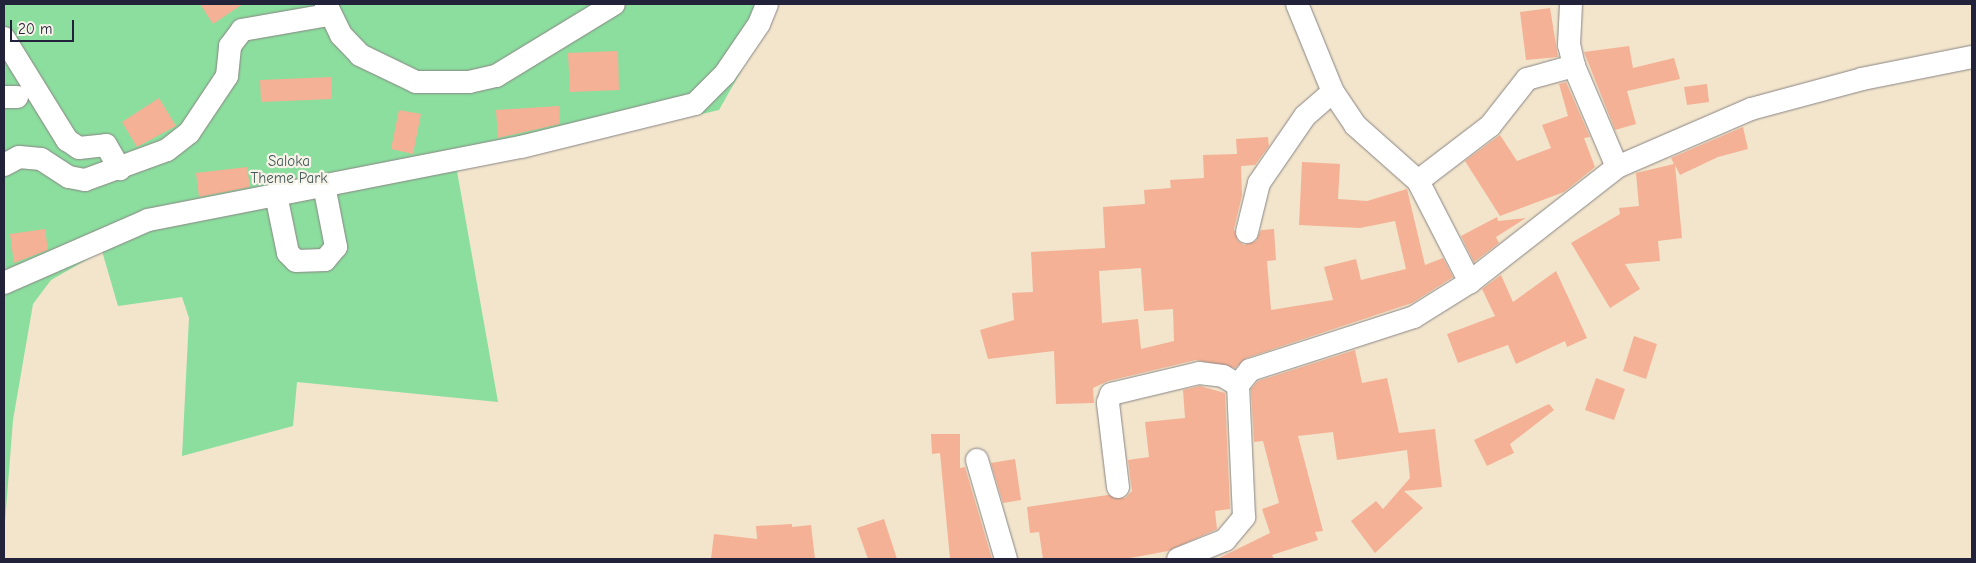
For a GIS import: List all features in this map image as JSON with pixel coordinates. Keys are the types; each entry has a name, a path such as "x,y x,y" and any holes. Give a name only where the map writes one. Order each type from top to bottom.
{"street":[{"path":"4,165 19,158 41,160 69,177 85,180 120,169 167,150 189,133 227,76 230,46 242,30 327,10 360,55 381,66 416,82 469,82 496,76 614,4"},
{"path":"4,283 148,220 521,147 695,104 725,74 759,24 767,4"},
{"path":"1297,4 1333,92 1355,125 1418,181 1470,282"},
{"path":"1571,4 1569,45 1574,66 1617,167"},
{"path":"4,38 67,140 79,148 106,145 120,169"},
{"path":"1178,559 1225,540 1244,517 1238,385 1250,370 1266,361 1414,317 1470,282 1617,167 1752,109 1862,79 1972,56"},
{"path":"1418,181 1490,126 1527,79 1574,66"},
{"path":"1248,232 1259,183 1305,116 1333,92"},
{"path":"276,194 288,253 296,261 325,260 336,248 324,185"},
{"path":"1118,487 1108,403 1111,394 1199,373 1223,376 1238,385"},
{"path":"977,460 1006,559"}],"green space":[{"name":"Saloka Theme Park","path":"4,4 779,4 719,110 457,171 498,402 297,382 293,426 182,456 189,318 182,297 118,306 102,251 51,280 33,304 13,420 4,535"}],"building":[{"path":"200,4 243,4 213,24"},
{"path":"1550,8 1558,57 1526,60 1520,12"},
{"path":"1629,46 1633,68 1674,58 1680,79 1627,91 1636,124 1615,130 1584,52"},
{"path":"618,51 619,90 570,92 568,53"},
{"path":"331,77 332,99 261,102 260,80"},
{"path":"1566,82 1590,137 1584,138 1595,167 1564,192 1500,216 1465,161 1500,135 1517,161 1551,148 1542,125 1568,116 1559,84"},
{"path":"1707,84 1709,102 1687,105 1684,87"},
{"path":"159,98 176,126 137,147 122,122"},
{"path":"559,106 560,124 498,138 496,110"},
{"path":"399,110 421,114 413,154 391,149"},
{"path":"1743,127 1748,149 1718,157 1680,175 1675,165 1682,238 1658,241 1660,261 1625,264 1640,289 1610,308 1571,243 1620,214 1619,208 1639,206 1636,173 1674,164 1671,158"},
{"path":"1268,137 1269,146 1255,165 1241,166 1242,195 1234,229 1238,241 1244,245 1256,241 1261,230 1274,229 1276,260 1267,261 1271,310 1333,300 1324,267 1356,259 1361,280 1406,269 1395,221 1360,228 1299,225 1302,162 1340,164 1338,199 1367,201 1407,189 1425,265 1443,258 1453,277 1412,303 1246,358 1235,368 1196,360 1108,381 1093,388 1094,403 1056,404 1054,351 988,359 980,330 1014,320 1012,293 1033,292 1031,252 1105,248 1103,207 1145,204 1144,190 1171,188 1170,180 1204,178 1203,155 1237,154 1236,139","holes":["1141,268 1144,311 1173,309 1174,341 1141,349 1138,319 1102,323 1099,271"]},
{"path":"247,167 250,187 199,197 196,173"},
{"path":"1497,217 1498,221 1526,218 1496,237 1499,243 1474,262 1461,236"},
{"path":"45,229 48,250 14,263 10,234"},
{"path":"1556,271 1587,338 1567,347 1565,341 1516,364 1508,345 1458,363 1447,334 1495,316 1482,289 1501,275 1513,302"},
{"path":"1634,336 1657,344 1646,379 1623,371"},
{"path":"1355,350 1362,383 1387,378 1399,433 1435,429 1442,487 1404,491 1423,508 1375,553 1351,521 1376,501 1383,509 1410,478 1407,450 1337,460 1333,432 1298,436 1323,531 1315,532 1318,540 1272,555 1274,559 1217,559 1270,533 1262,509 1279,503 1263,441 1254,442 1251,389 1258,381"},
{"path":"1596,378 1625,389 1614,420 1585,410"},
{"path":"1200,386 1225,393 1230,509 1215,511 1217,529 1168,551 1125,559 1043,559 1039,532 1030,533 1027,507 1108,495 1125,498 1132,491 1128,460 1149,457 1145,422 1185,418 1183,390"},
{"path":"1549,404 1554,410 1510,444 1514,453 1487,466 1474,440"},
{"path":"931,434 960,434 960,468 965,467 992,559 950,559 940,453 932,454"},
{"path":"1015,459 1021,500 1003,503 991,463"},
{"path":"884,519 897,559 868,559 857,528"},
{"path":"792,524 792,527 811,525 815,559 711,559 714,534 757,539 756,526"}]}
